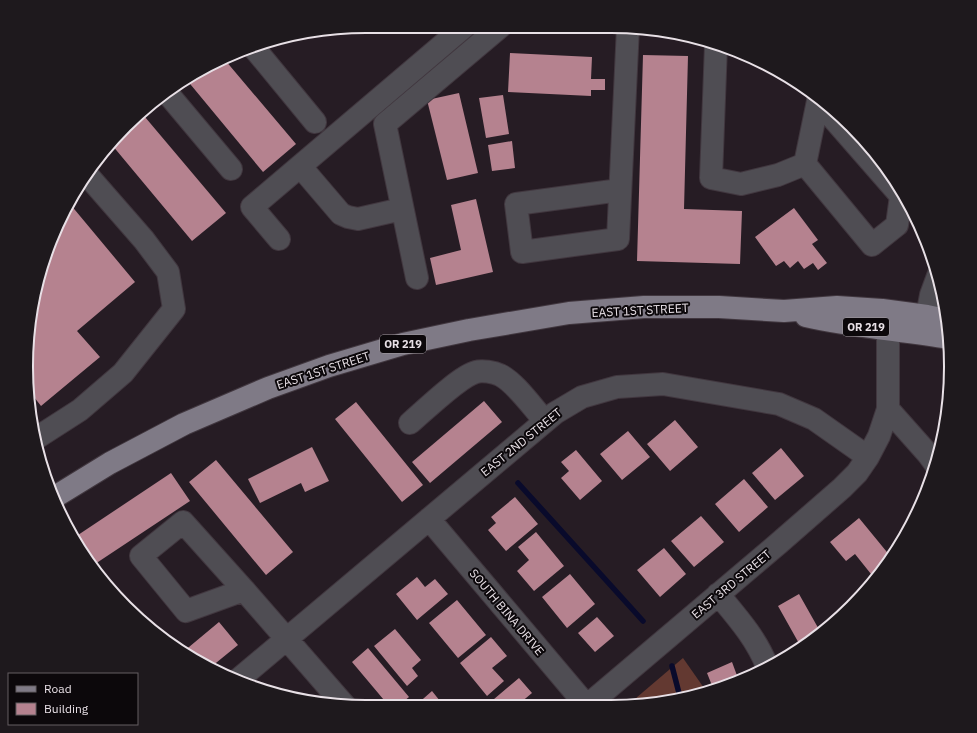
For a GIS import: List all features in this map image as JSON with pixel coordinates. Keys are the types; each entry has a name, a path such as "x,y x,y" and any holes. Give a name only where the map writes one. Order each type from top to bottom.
{"main road":[{"name":"EAST 1ST STREET","path":"58,495 110,463 191,421 268,388 329,366 403,344 469,330 569,313 644,307 719,307 784,311 837,307 882,310 937,318"},
{"name":"EAST 1ST STREET","path":"784,311 834,322 942,337"}],"street":[{"path":"279,239 252,207 457,33"},
{"path":"417,278 385,124 493,33"},
{"path":"620,190 516,204 522,252 618,239 628,34"},
{"path":"716,50 710,178 741,184 778,175 805,164"},
{"path":"257,52 315,122"},
{"path":"170,97 231,169"},
{"path":"805,164 817,105"},
{"path":"836,122 888,181"},
{"path":"805,164 872,245 897,225 900,202"},
{"path":"300,166 340,214 348,218 358,219 402,209"},
{"path":"40,435 80,410 123,373 174,309 168,272 144,240 91,178"},
{"path":"934,286 931,295 937,318"},
{"path":"868,457 879,436 888,409 888,329"},
{"path":"410,423 464,377 476,371 488,371 500,375 515,387 545,421"},
{"name":"EAST 2ND STREET","path":"242,676 555,412 582,397 617,386 663,384 779,404 814,419 868,457"},
{"path":"888,409 931,458"},
{"name":"EAST 3RD STREET","path":"592,700 842,488 857,472 868,457"},
{"name":"SOUTH BINA DRIVE","path":"429,519 584,700"},
{"path":"244,590 186,611 141,556 183,522 244,590 287,638 339,698"},
{"path":"718,594 750,633 765,662"}],"shaded area":[{"path":"683,658 703,687 676,694 635,699"}],"building":[{"path":"510,53 592,57 591,79 605,79 605,90 591,90 591,96 508,92"},
{"path":"643,55 688,56 684,209 742,211 740,264 637,261"},
{"path":"228,63 296,144 263,172 190,84"},
{"path":"459,93 478,173 447,180 427,100"},
{"path":"503,95 509,134 486,138 479,98"},
{"path":"145,117 226,213 192,241 115,148"},
{"path":"512,141 515,168 492,171 488,145"},
{"path":"476,199 493,272 436,285 430,258 461,250 451,205"},
{"path":"73,208 135,282 77,331 100,357 41,406 35,398 33,366 39,301 44,280 58,239"},
{"path":"794,208 818,240 812,244 827,263 818,270 813,263 804,269 798,261 790,268 784,261 776,266 755,237"},
{"path":"484,401 502,422 430,483 412,462"},
{"path":"356,402 423,485 402,502 335,419"},
{"path":"675,420 698,447 670,471 647,444"},
{"path":"628,431 650,457 622,480 600,454"},
{"path":"312,447 329,481 305,492 301,483 260,503 248,479"},
{"path":"781,448 804,476 775,500 752,473"},
{"path":"576,450 602,481 580,500 561,478 569,471 561,462"},
{"path":"216,460 293,552 266,575 189,482"},
{"path":"171,473 190,501 97,563 79,534"},
{"path":"744,479 768,507 739,532 715,504"},
{"path":"515,497 538,524 506,551 488,530 496,523 491,517"},
{"path":"701,516 724,542 694,567 671,541"},
{"path":"859,518 887,553 871,574 855,554 846,561 830,542"},
{"path":"536,532 564,566 534,591 517,571 529,560 518,547"},
{"path":"664,548 686,574 660,597 637,570"},
{"path":"570,574 595,604 567,628 542,597"},
{"path":"417,577 425,587 435,579 448,594 417,620 396,594"},
{"path":"799,594 818,628 798,642 778,606"},
{"path":"457,600 486,635 458,658 429,623"},
{"path":"597,617 614,636 595,652 578,633"},
{"path":"219,622 238,645 215,664 188,648"},
{"path":"395,629 421,660 412,668 418,676 407,686 374,646"},
{"path":"491,637 507,656 492,668 504,681 487,696 460,663"},
{"path":"368,648 409,697 405,700 384,700 352,662"},
{"path":"732,662 737,675 711,684 707,673"},
{"path":"519,678 532,693 524,700 493,700"},
{"path":"432,691 439,700 422,700"}],"waterway":[{"path":"518,483 643,621"},
{"path":"672,666 679,693"}]}
